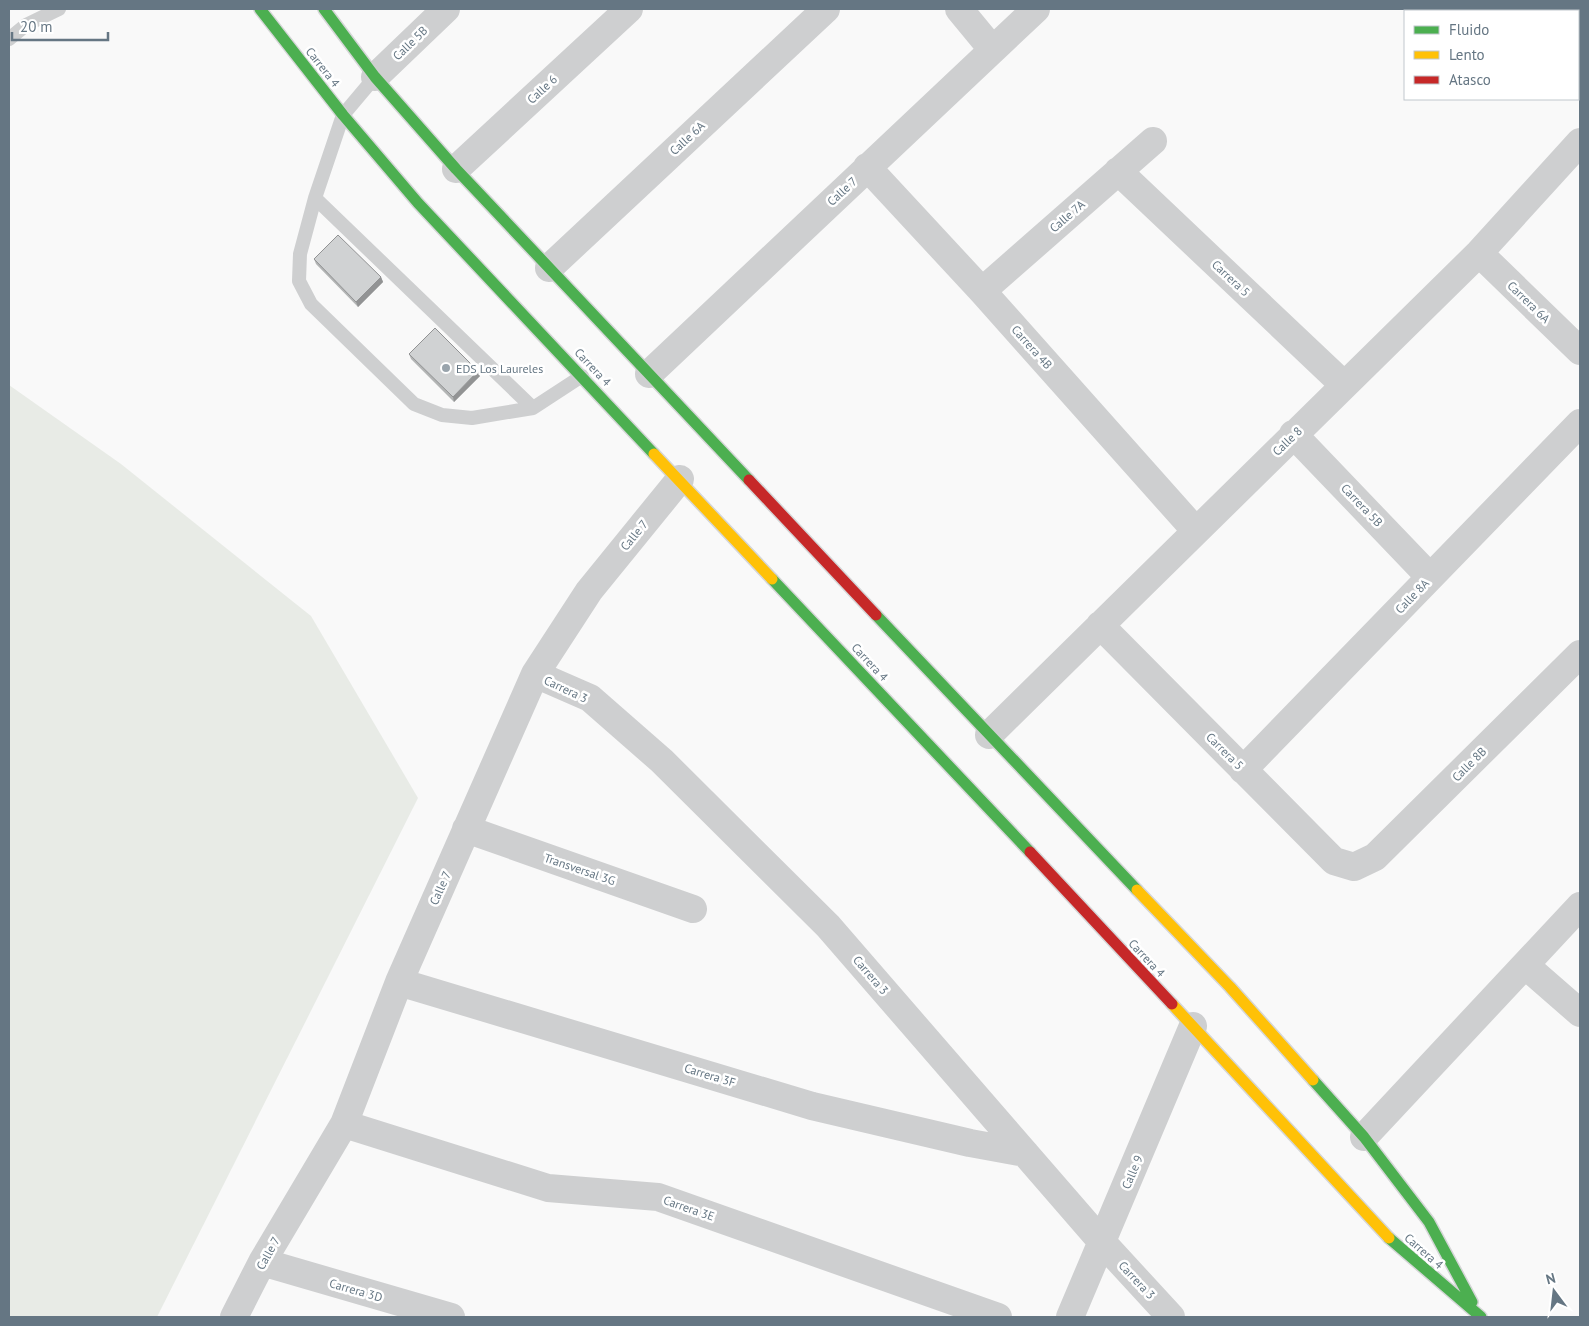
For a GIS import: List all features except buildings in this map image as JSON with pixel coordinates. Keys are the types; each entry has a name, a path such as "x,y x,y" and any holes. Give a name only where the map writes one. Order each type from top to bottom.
{"main road":[{"name":"Carrera 4","path":"260,9 343,115 418,203 680,479 1396,1246 1481,1317"},
{"name":"Carrera 4","path":"324,9 374,77 456,169 989,735 1230,987 1364,1137 1429,1222 1481,1317"}],"street":[{"name":"Calle 5B","path":"374,77 446,9"},
{"name":"Calle 6","path":"456,169 629,9"},
{"name":"Calle 6A","path":"549,268 826,9"},
{"path":"959,9 992,49"},
{"name":"Calle 7","path":"649,374 1036,9"},
{"name":"Calle 7A","path":"982,291 1153,141"},
{"name":"Calle 8","path":"989,735 1195,530 1479,253 1580,142"},
{"name":"Carrera 4B","path":"868,167 982,291 1195,530"},
{"name":"Carrera 5","path":"1118,171 1344,385"},
{"name":"Carrera 6A","path":"1479,253 1580,351"},
{"name":"Calle 8A","path":"1243,770 1580,423"},
{"name":"Carrera 5B","path":"1294,434 1430,577"},
{"name":"Calle 7","path":"234,1317 262,1262 344,1124 399,982 534,674 589,591 680,479"},
{"name":"Carrera 5","path":"1100,625 1334,861 1354,867"},
{"name":"Calle 8B","path":"1354,867 1375,857 1580,654"},
{"name":"Carrera 3","path":"534,674 590,698 662,761 828,926 1102,1242 1171,1317"},
{"name":"Transversal 3G","path":"466,829 694,909"},
{"path":"1364,1137 1580,906"},
{"path":"1525,965 1580,1013"},
{"name":"Carrera 3F","path":"399,982 812,1106 970,1143 1025,1152"},
{"name":"Calle 9","path":"1070,1317 1192,1026"},
{"name":"Carrera 3E","path":"344,1124 548,1188 658,1197 998,1317"},
{"name":"Carrera 3D","path":"262,1262 451,1317"}],"lane":[{"path":"9,39 26,25 59,9"},
{"path":"374,77 343,115 315,198 300,254 299,281 311,304 414,404 442,415 472,418 533,408 582,376"},
{"path":"315,198 533,408"}],"shaded area":[{"path":"9,385 121,464 311,616 418,798 157,1317 9,1317"}],"traffic: fast":[{"path":"260,9 343,115 418,203 654,454"},
{"path":"324,9 375,77 456,169 749,480"},
{"path":"772,579 1030,852"},
{"path":"876,615 1137,890"},
{"path":"1313,1080 1364,1137 1429,1222 1472,1302"},
{"path":"1389,1238 1481,1317"}],"traffic: slow":[{"path":"654,454 772,579"},
{"path":"1137,890 1230,987 1313,1080"},
{"path":"1172,1004 1389,1238"}],"traffic: jam":[{"path":"749,480 876,615"},
{"path":"1030,852 1172,1004"}],"place":[{"name":"EDS Los Laureles","path":"446,368"}]}
